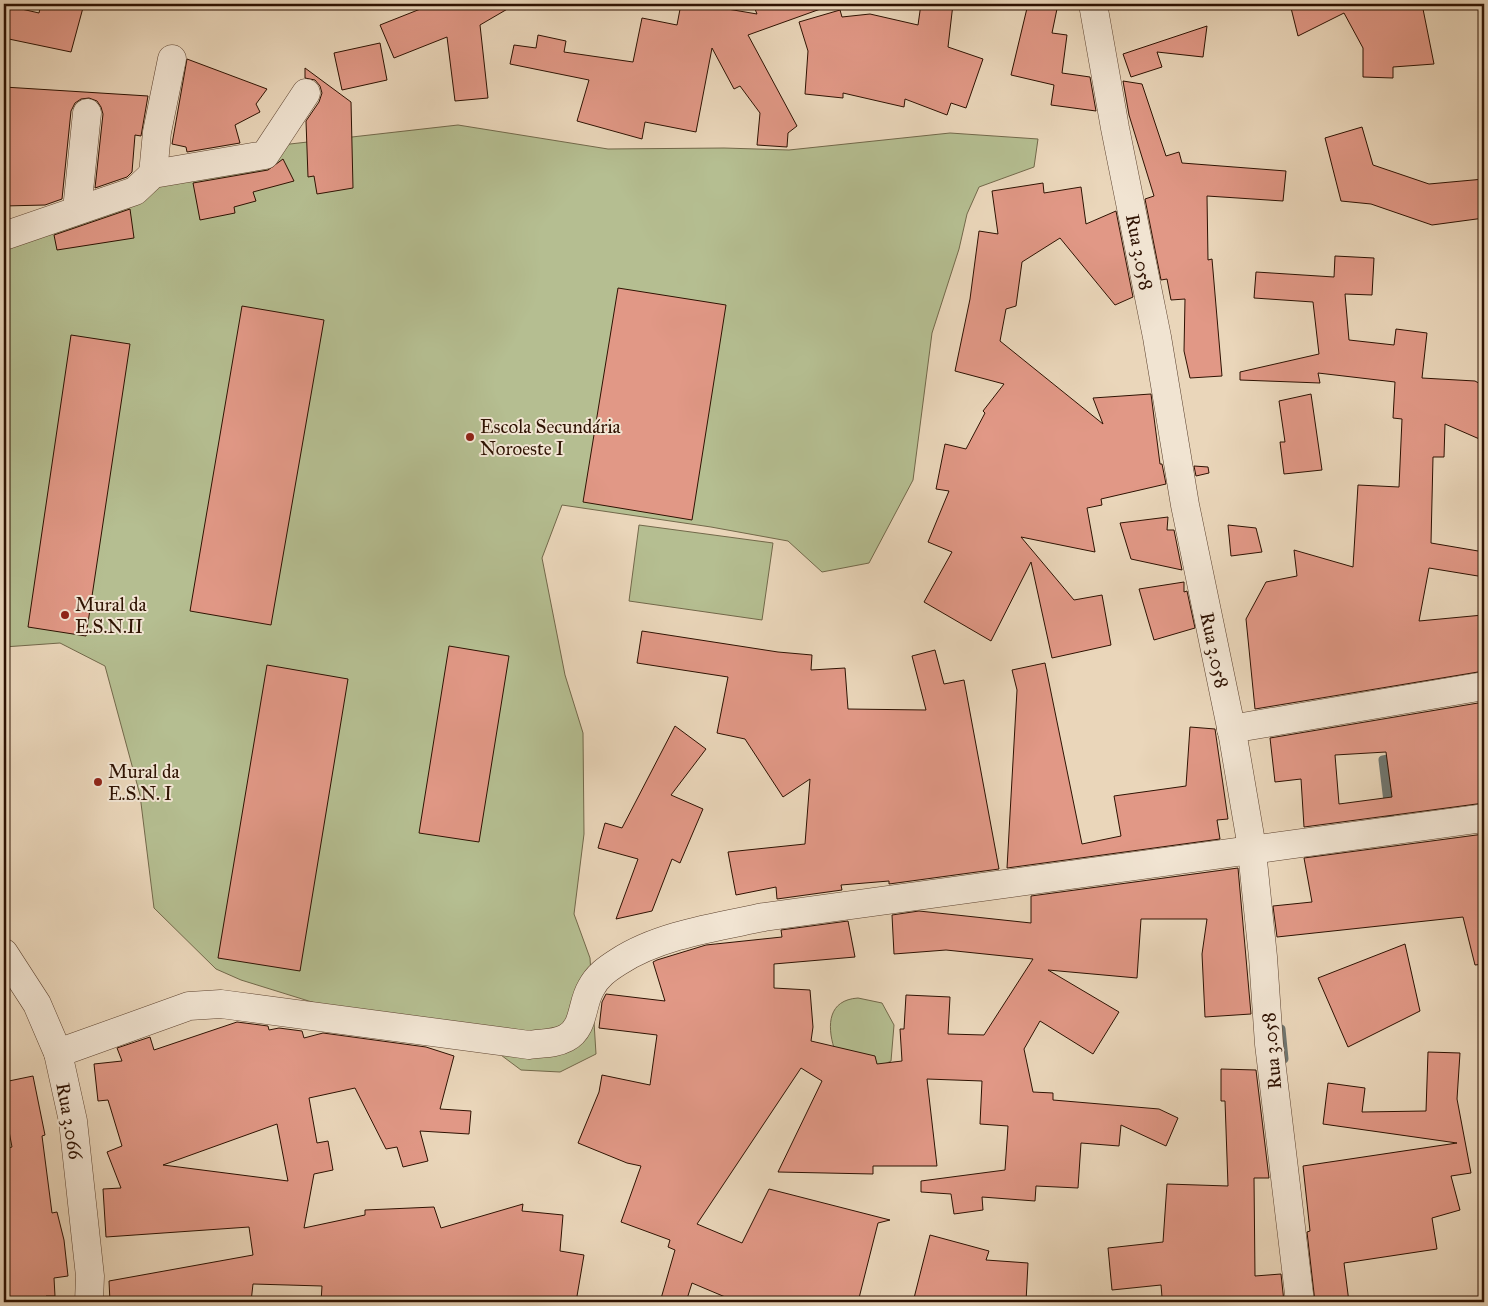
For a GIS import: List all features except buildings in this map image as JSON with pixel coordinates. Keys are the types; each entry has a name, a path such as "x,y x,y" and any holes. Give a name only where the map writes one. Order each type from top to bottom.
{"street":[{"name":"Rua 3.058","path":"1093,4 1115,128 1157,337 1185,504 1232,729 1252,849 1264,957 1269,1044 1300,1302"},
{"path":"154,174 157,132 172,59"},
{"path":"4,236 134,191 154,174 265,155 306,93"},
{"path":"77,210 87,113"},
{"path":"1232,729 1484,686"},
{"path":"58,1053 202,1003 529,1045 556,1042 568,1037 579,1026 590,989 600,975 627,958 690,932 764,916 1484,818"},
{"name":"Rua 3.066","path":"4,953 37,1004 58,1053 73,1121 90,1276 89,1302"}],"green space":[{"name":"Escola Secundária Noroeste I","path":"458,125 608,149 724,148 789,150 950,133 1038,139 1034,167 979,187 967,214 959,249 932,333 913,480 869,563 822,572 788,541 711,527 562,505 542,558 565,675 583,733 584,834 574,914 590,958 596,1054 560,1072 521,1070 462,1026 328,1007 241,980 216,969 154,908 140,795 105,666 60,643 4,647 4,237 143,179 156,166 290,144"},
{"path":"639,525 773,543 762,620 629,601"},
{"path":"858,998 882,1003 894,1025 891,1061 881,1066 834,1048 831,1031 832,1015 841,1003"}],"waterway":[{"path":"1391,827 1383,760 1398,757"},
{"path":"1281,1029 1284,1059"}],"place":[{"name":"Escola Secundária Noroeste I","path":"470,437"},
{"name":"Mural da E.S.N.II","path":"65,615"},
{"name":"Mural da E.S.N. I","path":"98,782"}]}
